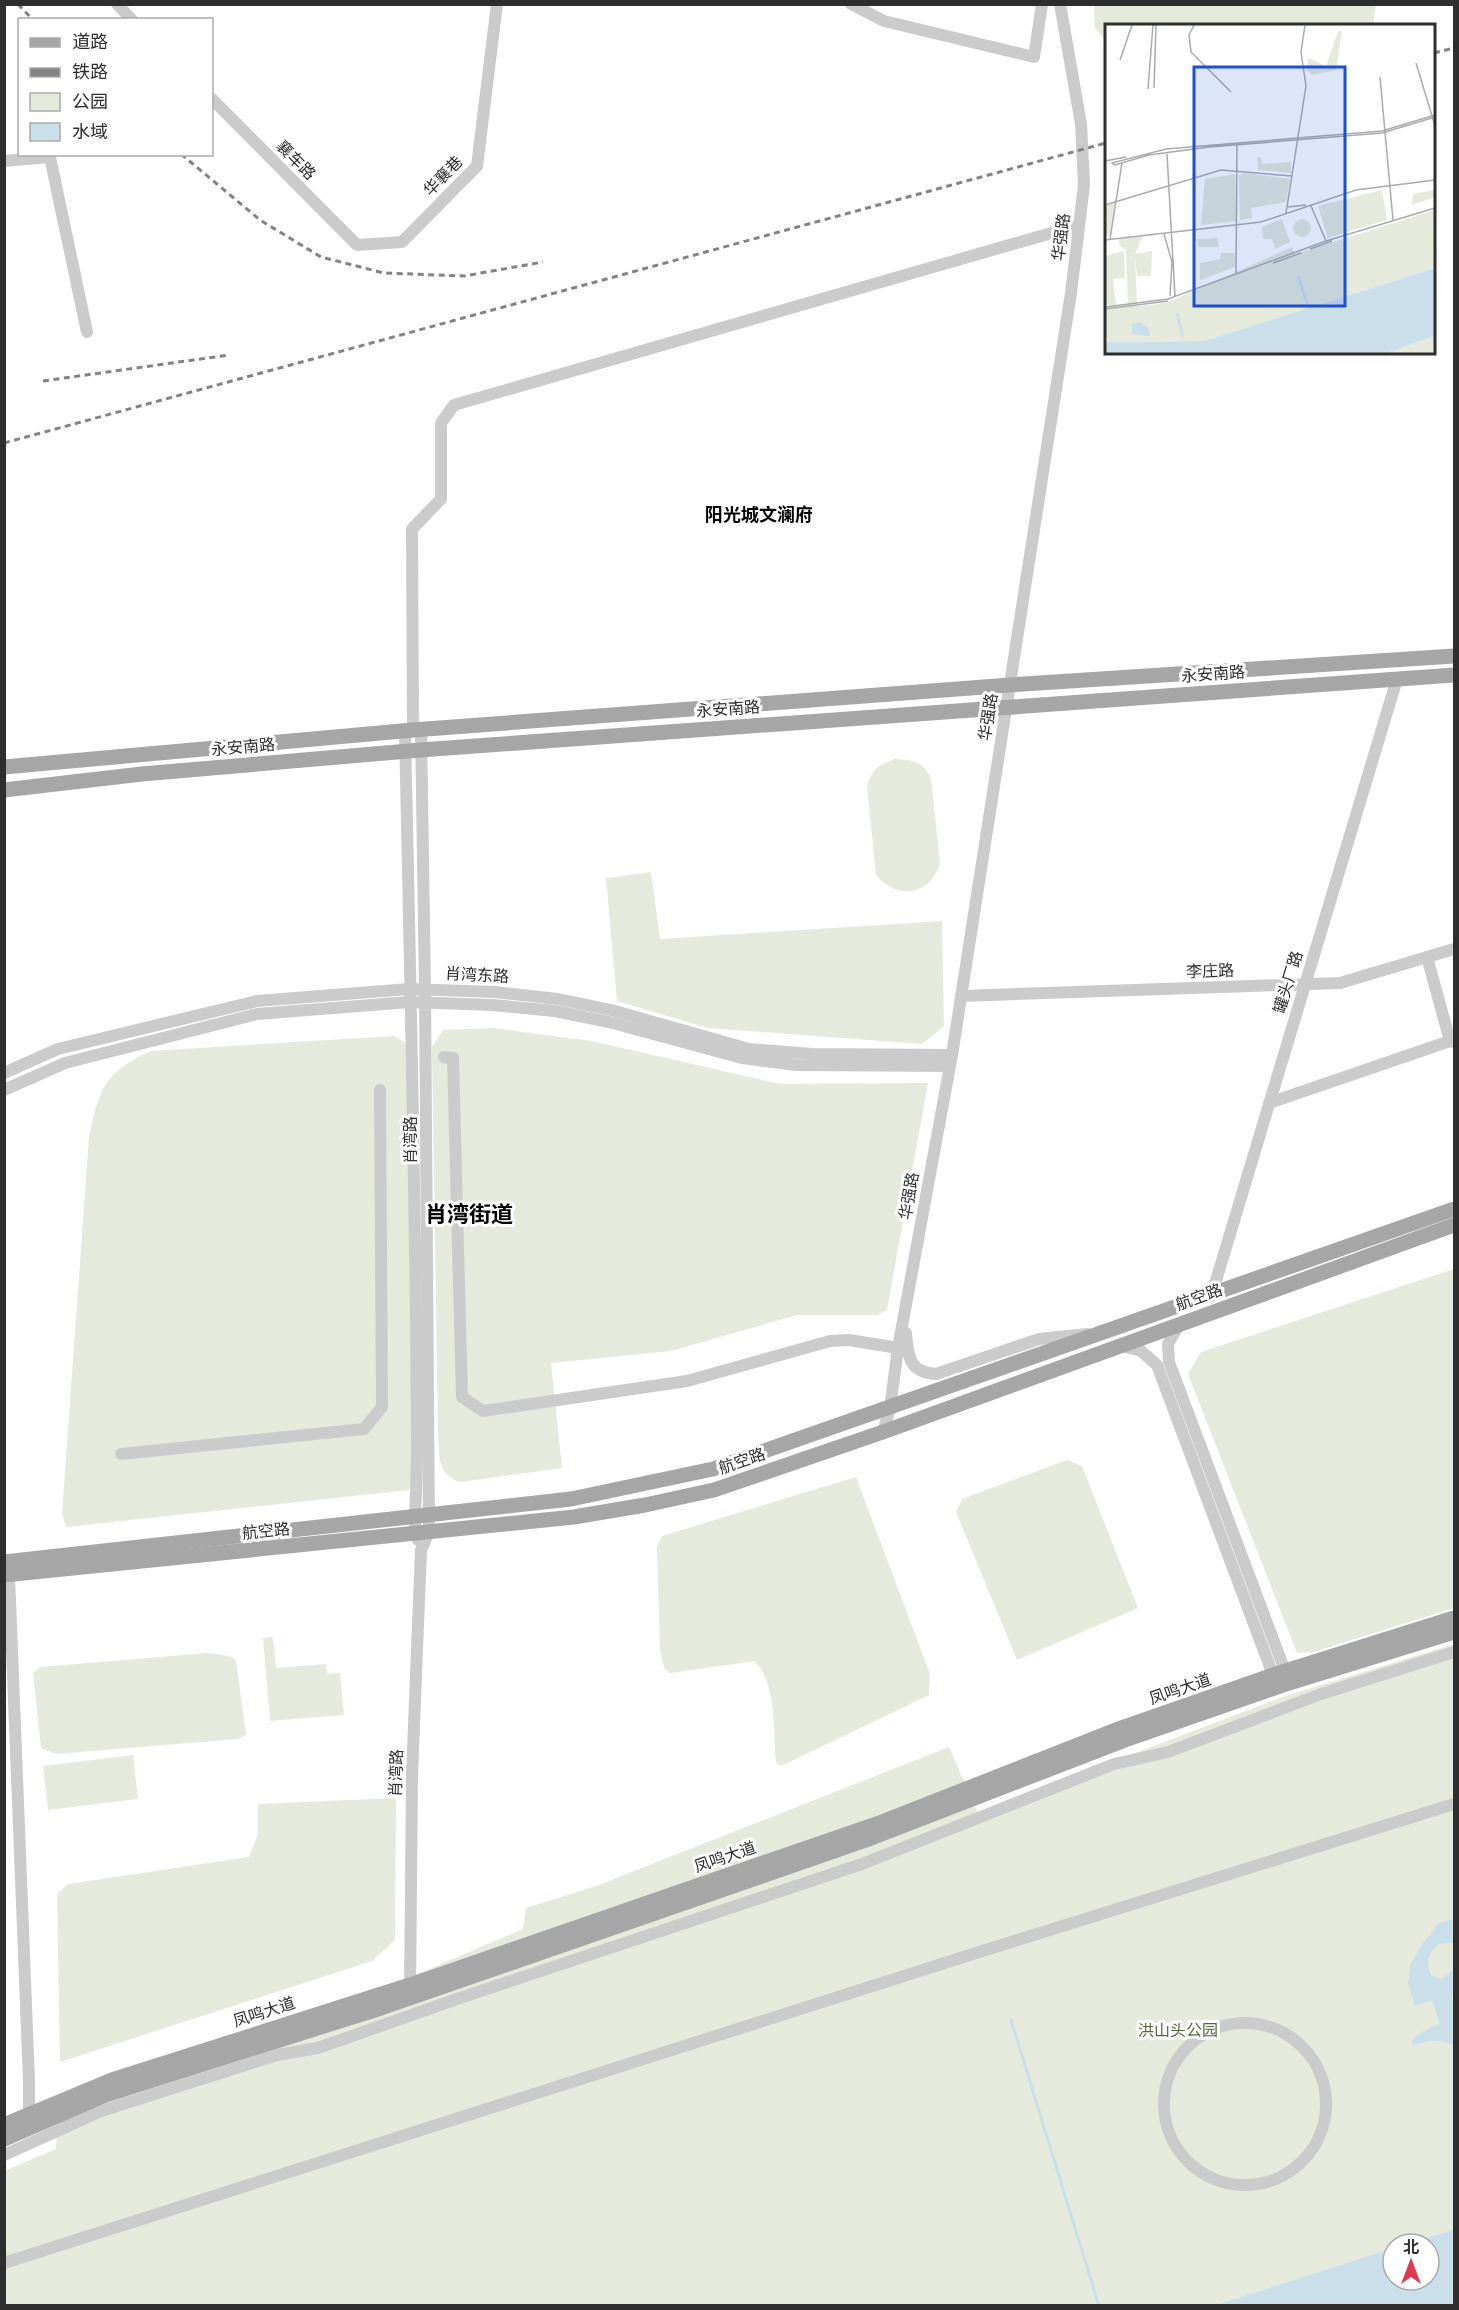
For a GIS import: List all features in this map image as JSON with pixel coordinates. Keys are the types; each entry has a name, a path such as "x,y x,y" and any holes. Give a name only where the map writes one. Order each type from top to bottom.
{"main road":[{"name":"永安南路","path":"4,767 413,730 1010,685 1455,656"},
{"name":"永安南路","path":"4,790 142,774 413,750 1455,675"},
{"name":"航空路","path":"6,1571 422,1516 571,1499 713,1469 1455,1209"},
{"name":"航空路","path":"6,1571 574,1517 714,1490 883,1432 1455,1224"},
{"name":"凤鸣大道","path":"4,2139 105,2095 907,1818 1125,1740 1281,1679 1455,1618"},
{"name":"凤鸣大道","path":"1281,1679 1455,1632"},
{"name":"凤鸣大道","path":"4,2125 112,2080 410,1991"}],"street":[{"path":"117,4 130,18"},
{"name":"华襄巷","path":"357,245 402,242 477,166 497,4"},
{"path":"851,4 884,21 1034,57 1042,4"},
{"name":"华强路","path":"883,1432 890,1408 898,1348 951,1060 1069,305 1084,185 1081,124 1060,4"},
{"name":"襄车路","path":"213,100 357,245"},
{"path":"4,161 50,157 87,332"},
{"name":"肖湾路","path":"422,1516 416,1427 410,995 413,750 412,529 441,499 441,423 454,405 1079,225"},
{"name":"罐头厂路","path":"1212,1294 1397,679"},
{"name":"肖湾路","path":"410,1991 412,1775 422,1533 425,995 413,750"},
{"name":"李庄路","path":"961,996 1341,983 1455,949"},
{"path":"1269,1103 1452,1041 1427,957"},
{"name":"肖湾东路","path":"4,1090 65,1063 257,1014 410,995"},
{"name":"肖湾东路","path":"4,1073 58,1049 257,1001 410,995 555,1011 609,1022 742,1058 796,1065 951,1060"},
{"path":"444,1057 453,1058 462,1397 483,1411 687,1382 830,1341 849,1340 898,1348"},
{"path":"121,1454 364,1429 382,1407 380,1090"},
{"path":"904,1317 908,1355 916,1369 924,1373 936,1374 1039,1339 1106,1332"},
{"path":"1179,1324 1168,1344 1169,1362 1281,1679"},
{"path":"1120,1346 1140,1350 1156,1365 1281,1679"},
{"path":"6,1571 29,2114"},
{"path":"4,2155 101,2111 277,2055 318,2048 457,1999 862,1864 1114,1764 1168,1752 1321,1694 1455,1652"},
{"path":"4,2263 976,1953 1455,1804"},
{"path":"1250,2022 1274,2028 1296,2040 1314,2059 1324,2082 1327,2110 1320,2137 1304,2161 1281,2177 1254,2185 1226,2183 1200,2172 1179,2153 1167,2128 1163,2100 1169,2072 1185,2049 1203,2034 1224,2025 1250,2022"}],"green space":[{"path":"1094,5 1376,5 1373,24 1105,24 1105,40 1095,28"},
{"path":"895,759 908,760 921,765 931,779 940,863 929,882 912,891 893,888 876,875 867,786 871,775 877,768"},
{"path":"651,872 660,939 942,921 944,1026 922,1044 708,1028 617,1001 606,878"},
{"path":"494,1028 591,1041 780,1084 928,1083 887,1310 877,1315 797,1315 671,1351 551,1363 562,1468 460,1482 452,1479 441,1463 438,1434 432,1047 443,1030"},
{"path":"394,1036 404,1042 409,1052 412,1479 409,1490 66,1527 62,1514 89,1137 96,1107 106,1085 122,1067 150,1051"},
{"path":"1454,1269 1454,1608 1314,1652 1297,1653 1188,1374 1201,1352"},
{"path":"1067,1460 1082,1466 1138,1608 1017,1660 956,1512 962,1499"},
{"path":"856,1477 930,1674 929,1695 781,1766 776,1763 771,1695 762,1671 755,1661 670,1673 664,1668 660,1649 657,1547 662,1536"},
{"path":"273,1637 276,1668 326,1664 327,1674 340,1673 344,1715 270,1721 263,1638"},
{"name":"洪山头公园","path":"1454,1644 1454,2229 1441,2233 1381,2232 1381,2252 1216,2305 5,2306 4,2171 56,2149 57,2116 427,1970 523,1929 526,1908 596,1886 949,1747 978,1813 1285,1696"},
{"path":"207,1653 229,1656 236,1660 246,1735 238,1739 56,1754 41,1748 33,1673 41,1667"},
{"path":"133,1755 138,1799 48,1810 43,1766"},
{"path":"396,1798 395,1940 372,1961 60,2062 57,1894 68,1884 249,1857 258,1834 258,1804"}],"water":[{"path":"1454,1919 1454,1943 1439,1944 1430,1955 1428,1966 1431,1975 1441,1979 1454,1970 1452,1997 1454,2047 1440,2041 1414,2045 1411,2043 1417,2036 1440,2024 1432,2000 1415,2006 1408,1984 1411,1963 1439,1923"},
{"path":"1454,2229 1454,2305 1216,2305 1381,2252 1381,2292 1441,2292 1441,2233"}],"waterway":[{"path":"1011,2020 1099,2306"}],"railway":[{"path":"18,4 31,18"},
{"path":"1435,53 1454,48"},
{"path":"4,443 1105,143"},
{"path":"183,156 260,220 321,257 384,273 464,276 543,262"},
{"path":"43,381 229,355"}],"district":[{"name":"阳光城文澜府","path":"759,515"},
{"name":"肖湾街道","path":"469,1215"}]}
